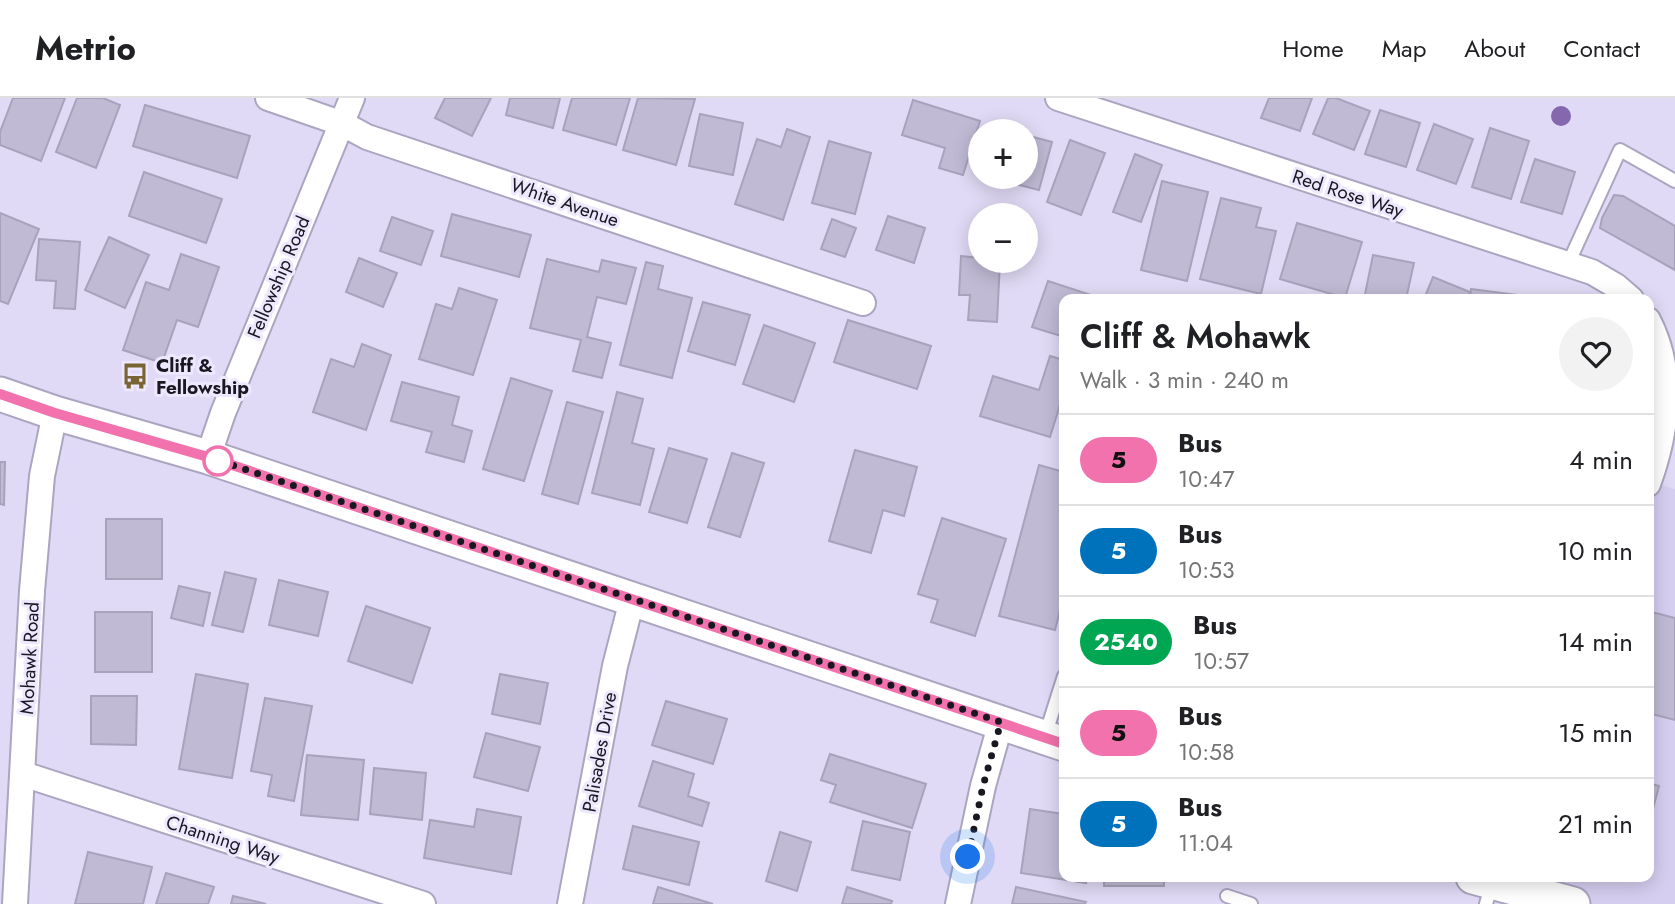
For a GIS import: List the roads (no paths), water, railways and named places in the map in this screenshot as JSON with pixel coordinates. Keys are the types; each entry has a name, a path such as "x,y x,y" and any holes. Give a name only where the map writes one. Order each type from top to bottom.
{"main road":[{"path":"0,394 55,413 208,457 1055,741"},
{"path":"1491,885 1573,904"}],"street":[{"name":"White Avenue","path":"268,98 343,124 367,137 863,303"},
{"name":"Fellowship Road","path":"208,457 223,413 352,98"},
{"name":"Red Rose Way","path":"1058,98 1592,272 1625,294"},
{"path":"1654,328 1670,351 1672,400 1668,428 1654,467"},
{"name":"Mohawk Road","path":"15,904 32,591 42,476 55,413"},
{"name":"Palisades Drive","path":"570,904 615,666 632,600"},
{"path":"958,904 983,786 1001,722"},
{"name":"Channing Way","path":"23,774 423,904"}],"lane":[{"path":"1568,264 1620,150 1675,181"},
{"path":"1055,741 1059,713"},
{"path":"1227,896 1251,904"}],"place":[{"name":"Cliff & Fellowship","path":"135,376"}]}
